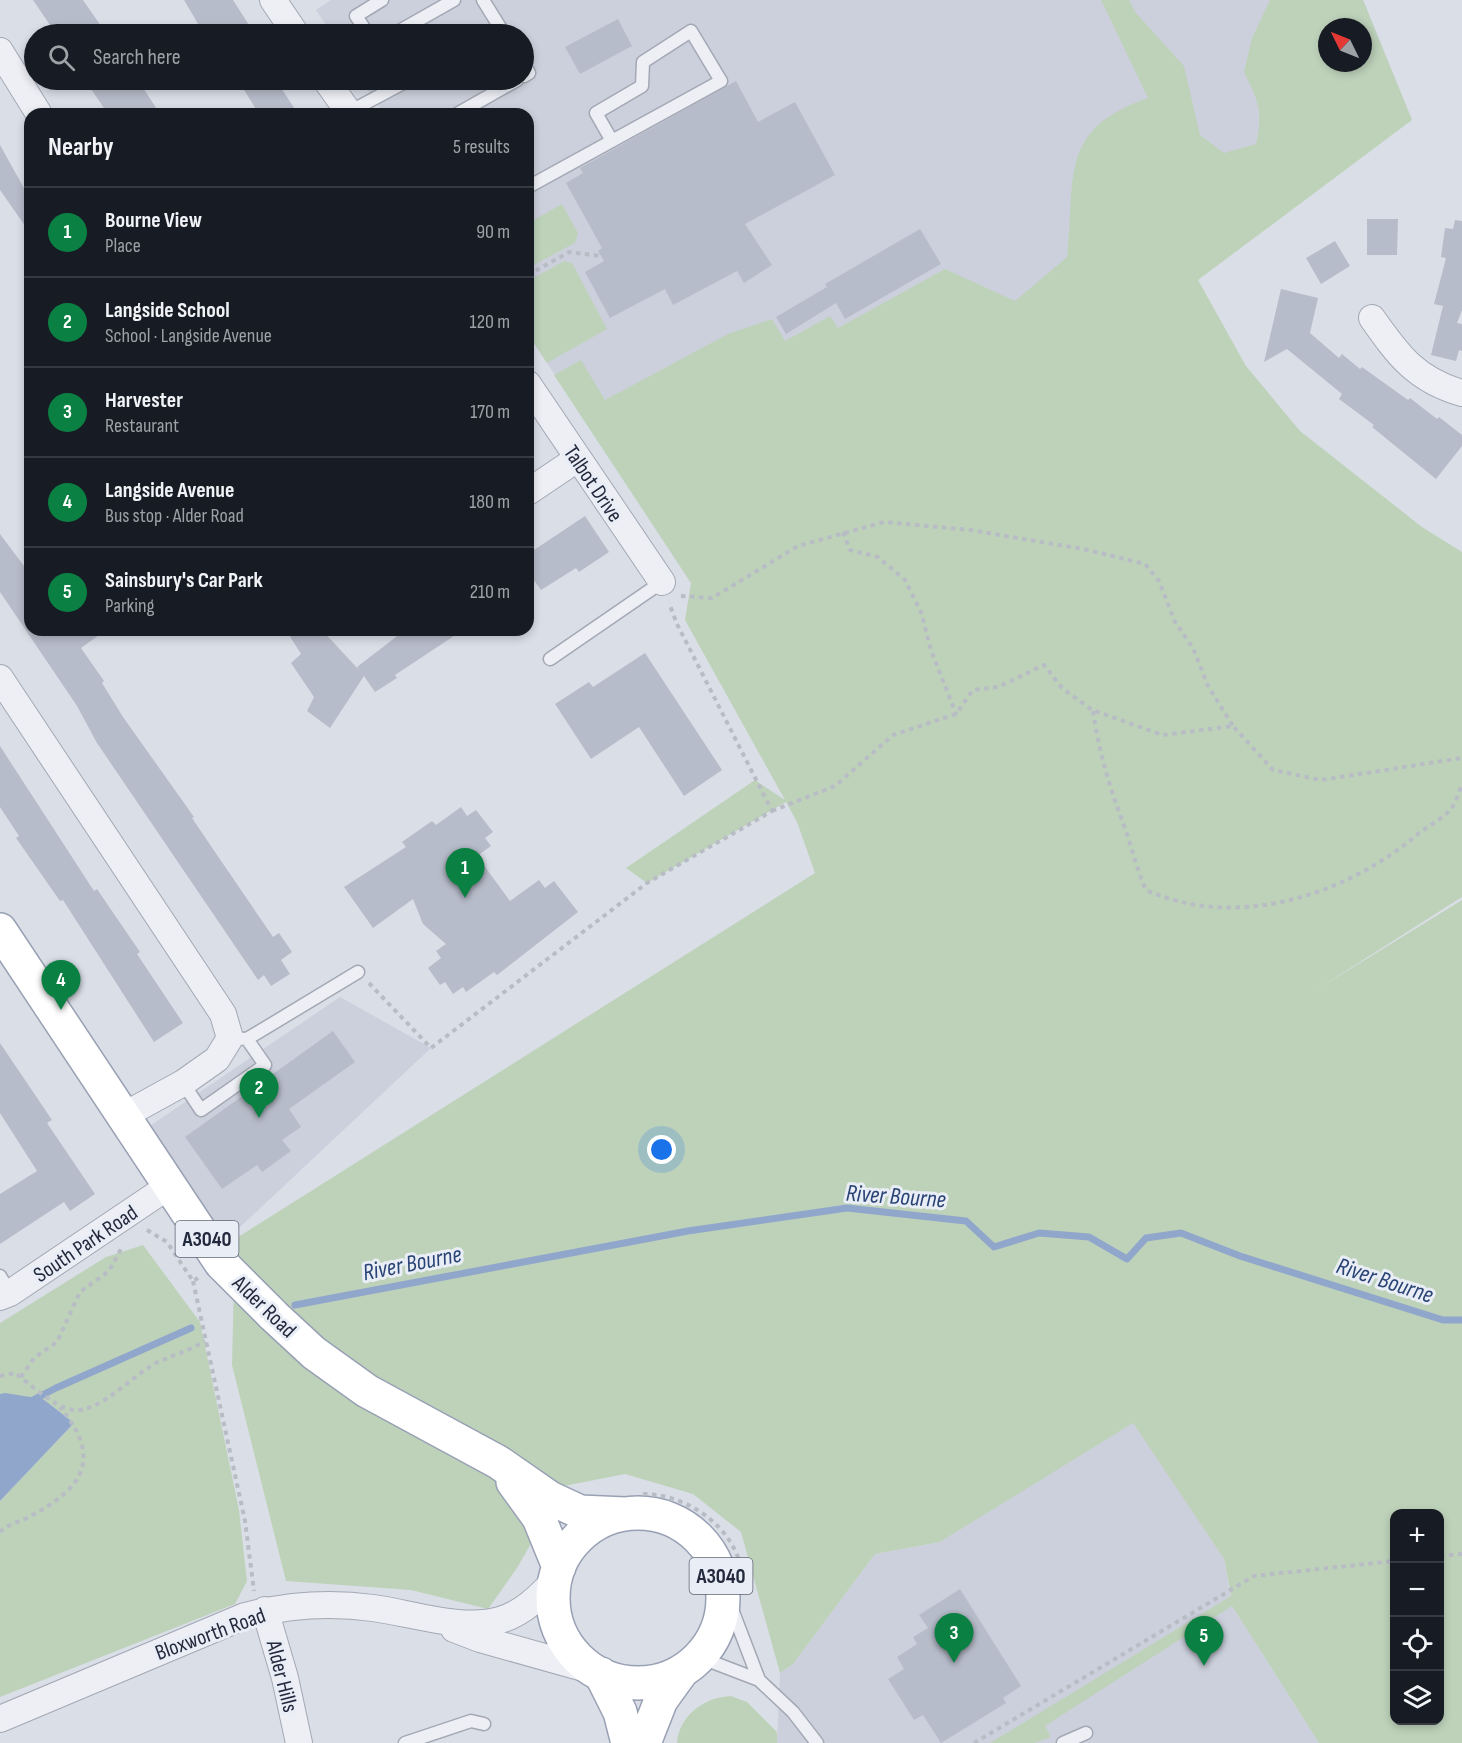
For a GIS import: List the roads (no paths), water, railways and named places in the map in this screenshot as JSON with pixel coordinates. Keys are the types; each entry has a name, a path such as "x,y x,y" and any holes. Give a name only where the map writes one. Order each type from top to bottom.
{"main road":[{"name":"Alder Road","path":"0,930 221,1263 314,1353 367,1391 498,1462 550,1498 580,1512 625,1514"},
{"name":"Alder Road","path":"498,1462 539,1518 557,1574"},
{"name":"A3040","path":"628,1743 620,1712 598,1673 572,1651 560,1631 554,1609 557,1574 572,1545 586,1531 601,1521 625,1514 657,1515 688,1528 710,1551 723,1586 720,1623 713,1639 661,1700 644,1743"},
{"name":"A3040","path":"598,1673 638,1683 658,1681 690,1664"}],"street":[{"path":"273,0 289,24"},
{"path":"0,51 24,90"},
{"path":"24,90 35,108"},
{"path":"333,90 346,108"},
{"path":"1372,318 1396,351 1412,368 1430,381 1462,393"},
{"name":"Talbot Drive","path":"534,393 662,582"},
{"path":"534,488 578,459"},
{"path":"0,678 238,1038 217,1059 183,1083 123,1116"},
{"name":"South Park Road","path":"3,1289 169,1186"},
{"name":"Bloxworth Road","path":"0,1719 261,1612 330,1604 374,1608 431,1619 480,1623 500,1620 538,1597 557,1574"},
{"name":"Alder Hills","path":"261,1612 285,1678 299,1743"},
{"name":"Bloxworth Road","path":"431,1619 480,1639 598,1673"}],"lane":[{"path":"361,24 356,16 382,0"},
{"path":"411,24 454,0"},
{"path":"483,0 495,24"},
{"path":"534,184 612,141 721,81 691,31 643,62 642,86 596,113 612,141"},
{"path":"358,108 391,90"},
{"path":"467,108 499,90"},
{"path":"550,659 662,582"},
{"path":"183,1083 201,1110 265,1065 238,1038 358,972"},
{"path":"723,1586 759,1680 808,1729 817,1743"},
{"path":"690,1664 759,1680"},
{"path":"405,1743 471,1721 484,1724"},
{"path":"807,1743 808,1729"},
{"path":"1063,1743 1086,1733 1073,1743"}],"water":[{"path":"0,1394 43,1399 74,1423 0,1501"}],"waterway":[{"name":"River Bourne","path":"295,1305 688,1231 847,1208 966,1221 994,1247 1039,1233 1089,1237 1127,1259 1146,1238 1181,1233 1240,1256 1443,1320 1462,1320"},
{"name":"River Bourne","path":"31,1401 191,1328"}],"place":[{"name":"Bourne View","path":"465,898"},
{"name":"Langside Avenue","path":"61,1010"},
{"name":"Langside School","path":"259,1118"},
{"name":"Harvester","path":"954,1663"},
{"name":"Sainsbury's Car Park","path":"1204,1666"}]}
